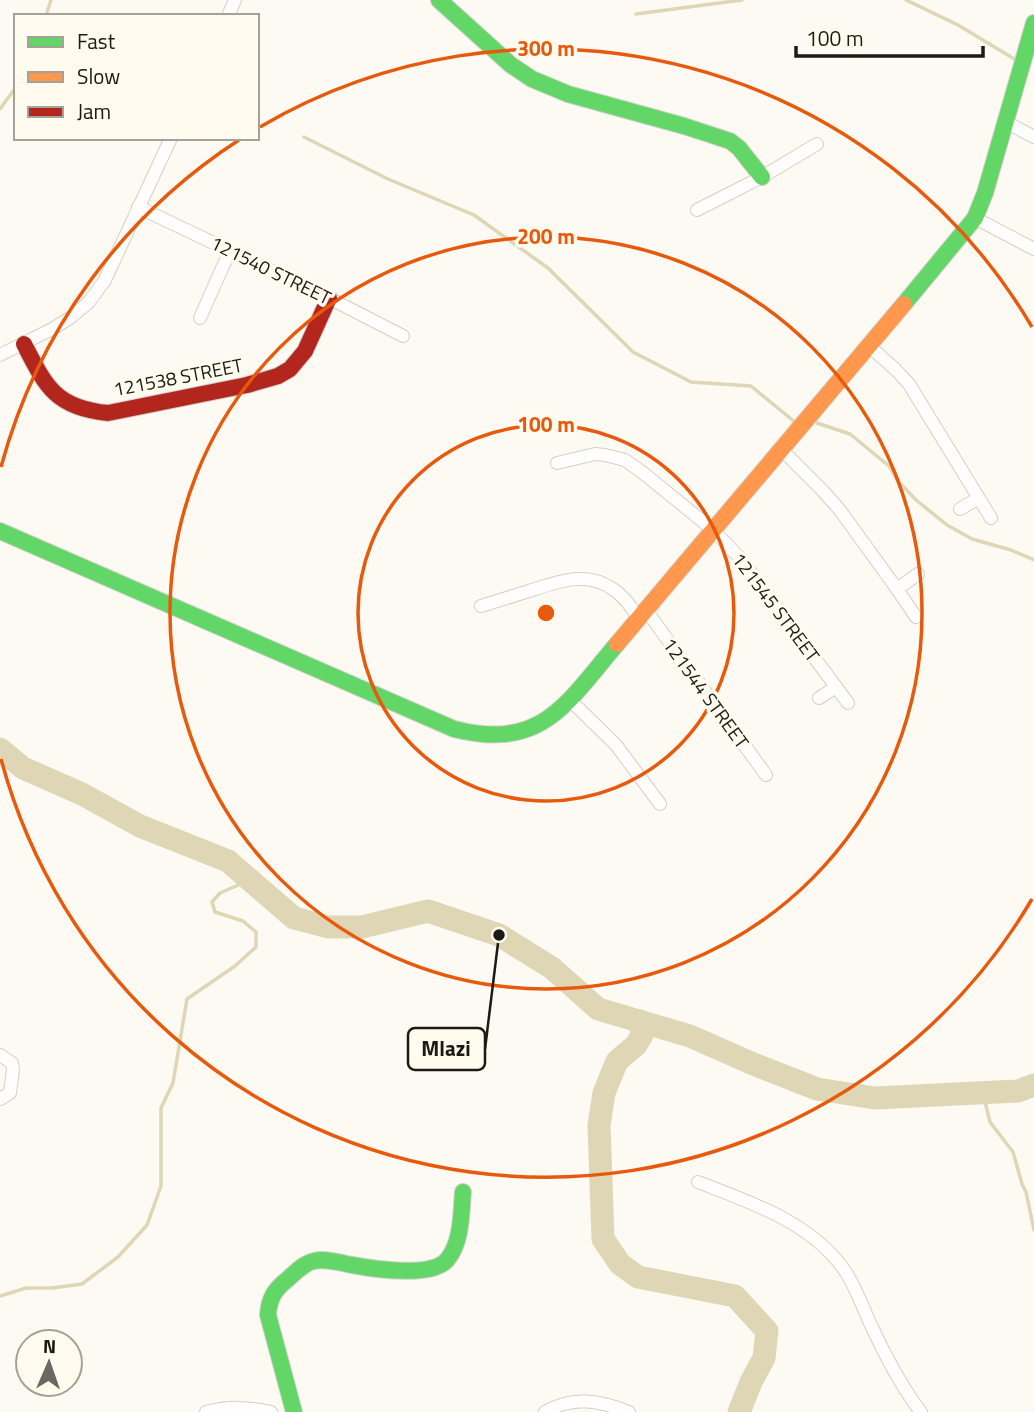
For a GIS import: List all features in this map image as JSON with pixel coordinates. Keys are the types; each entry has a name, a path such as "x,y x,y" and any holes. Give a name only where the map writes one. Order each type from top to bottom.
{"street":[{"path":"439,0 511,65 536,82 730,141 762,177"},
{"path":"0,531 467,733 492,737 518,733 549,719 570,700 975,218 985,193 1034,23"},
{"path":"1006,122 1034,137"},
{"path":"0,355 70,318 89,302 105,280 170,140"},
{"path":"697,210 762,177 817,144"},
{"name":"121540 STREET","path":"138,207 403,336"},
{"path":"975,218 1034,248"},
{"path":"200,318 232,251"},
{"name":"121538 STREET","path":"24,344 49,388 59,398 86,412 108,413 247,385 278,376 290,369 305,351 329,298"},
{"path":"868,345 909,384 991,517"},
{"path":"782,450 829,498 916,617"},
{"name":"121545 STREET","path":"557,463 594,454 625,460 712,529 741,559 848,703"},
{"path":"960,509 979,498"},
{"path":"897,589 918,573"},
{"name":"121544 STREET","path":"481,606 571,579 590,579 607,585 643,614 766,775"},
{"path":"819,698 835,687"},
{"path":"570,700 616,744 660,804"},
{"path":"0,1055 12,1063 13,1069 10,1093 0,1099"},
{"path":"698,1182 776,1214 812,1236 824,1247 848,1276 874,1331 921,1412"},
{"path":"294,1412 268,1315 269,1300 282,1282 300,1267 319,1260 407,1270 433,1269 444,1263 457,1241 463,1192"},
{"path":"545,1412 572,1401 600,1402 629,1412"},
{"path":"206,1412 246,1407 271,1412"}],"waterway":[{"path":"47,14 51,0"},
{"path":"636,14 742,0"},
{"path":"906,0 958,25 1016,60"},
{"path":"0,109 14,90"},
{"path":"304,137 388,179 474,215 548,268 633,352 691,382 751,386 796,423"},
{"path":"817,423 850,434 889,466 898,481 916,500 947,525 972,539 1034,560"},
{"path":"0,749 23,768 82,794 140,826 228,861 294,918 328,927 362,927 428,911 499,935 552,968 598,1009 690,1036 817,1089 875,1098 1018,1091 1034,1085"},
{"path":"0,1296 26,1288 82,1284 118,1257 147,1225 161,1186 161,1108 173,1083 187,999 235,966 256,947 256,932 243,921 215,912 212,902 220,893 250,880"},
{"path":"640,1021 642,1035 636,1045 617,1061 604,1093 599,1125 603,1239 620,1264 638,1277 735,1296 767,1331 764,1358 739,1412"},
{"path":"983,1094 990,1122 1013,1152 1026,1192 1034,1230"}],"traffic: fast":[{"path":"439,0 511,65 532,79 568,94 730,141 762,177"},
{"path":"904,304 975,218 985,193 1034,23"},
{"path":"0,531 454,729 484,734 509,733 531,728 566,703 617,644"},
{"path":"294,1412 268,1315 276,1290 303,1266 319,1260 402,1271 439,1266 447,1260 456,1245 463,1192"}],"traffic: slow":[{"path":"617,644 904,304"}],"traffic: jam":[{"path":"24,344 39,372 55,393 76,406 108,413 247,385 278,376 290,369 305,351 329,298"}],"place":[{"name":"Mlazi","path":"499,935"}]}
